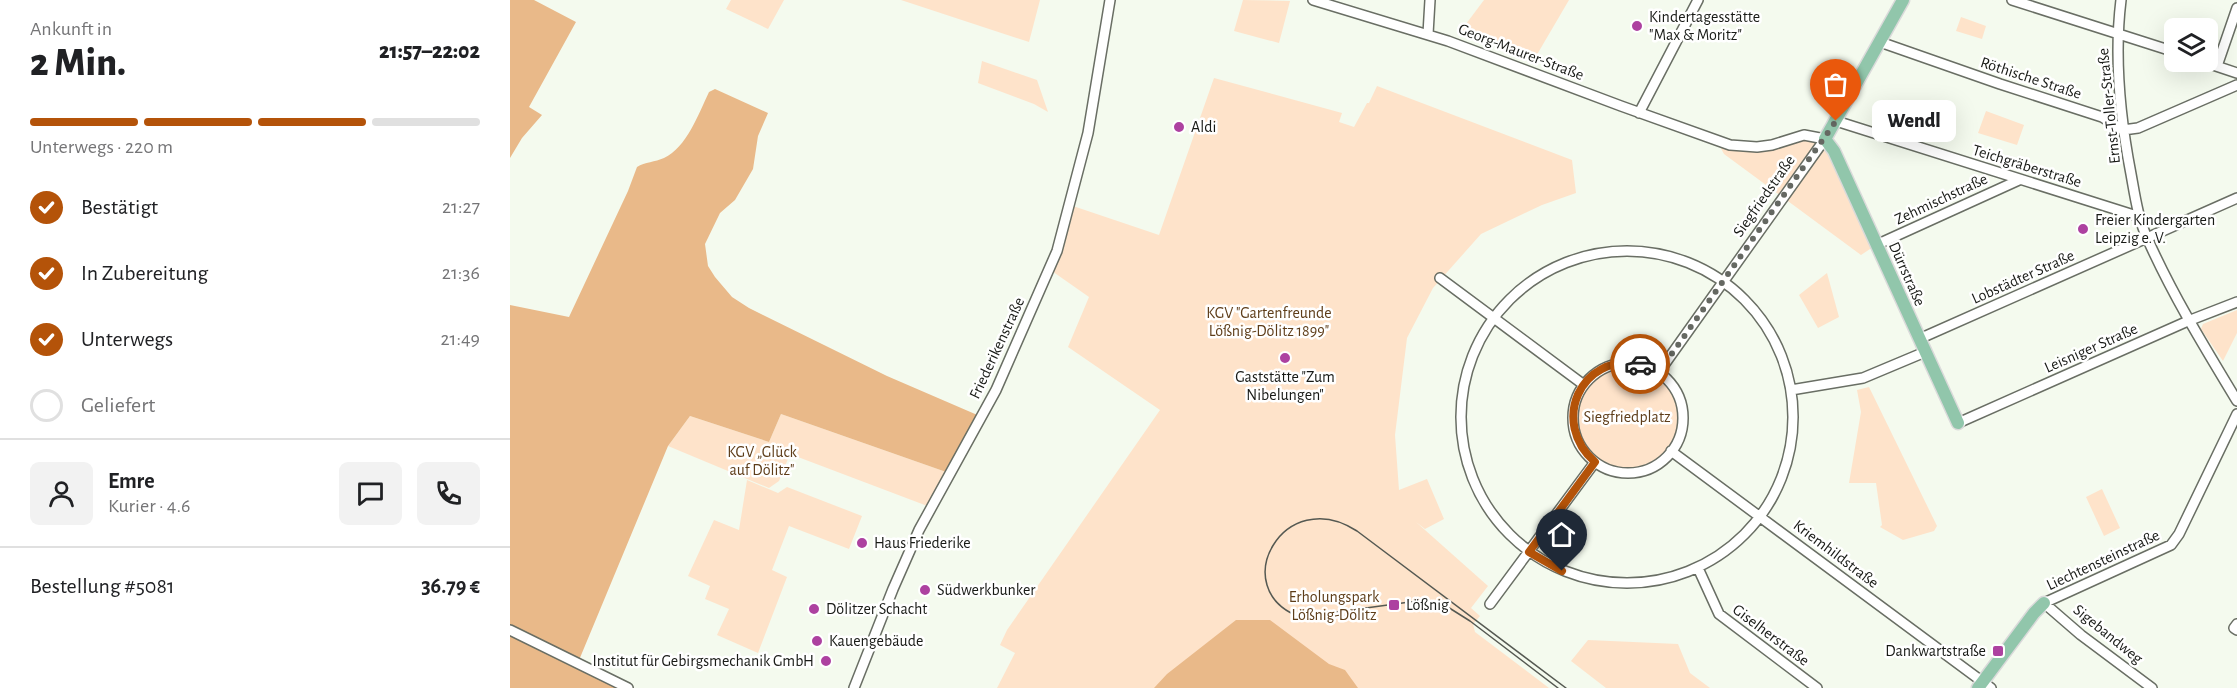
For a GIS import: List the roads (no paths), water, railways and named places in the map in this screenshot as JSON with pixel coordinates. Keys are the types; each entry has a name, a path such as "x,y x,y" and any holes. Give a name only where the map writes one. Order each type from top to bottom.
{"main road":[{"name":"Siegfriedstraße","path":"1825,139 1903,0"},
{"name":"Dürrstraße","path":"1825,139 1834,151 1958,423"},
{"path":"1984,686 2034,613 2044,603"}],"street":[{"name":"Friederikenstraße","path":"854,688 919,530 996,390 1057,250 1088,133 1110,0"},
{"name":"Georg-Maurer-Straße","path":"1312,0 1428,34 1731,145 1757,147 1784,143 1804,135 1825,139"},
{"path":"1428,34 1430,0"},
{"path":"1640,113 1698,0"},
{"path":"2013,0 2164,49"},
{"name":"Ernst-Toller-Straße","path":"2121,0 2117,34 2123,130 2140,217 2147,239 2188,321 2237,400"},
{"path":"2218,63 2237,8"},
{"name":"Röthische Straße","path":"1880,42 2102,117 2123,130"},
{"path":"2218,66 2237,73"},
{"path":"2123,130 2138,128 2237,85"},
{"name":"Teichgräberstraße","path":"1836,121 2140,217"},
{"name":"Siegfriedstraße","path":"1659,372 1825,139"},
{"name":"Zehmischstraße","path":"1876,245 2019,180"},
{"name":"Lobstädter Straße","path":"1919,339 2237,198"},
{"path":"1638,252 1668,256 1703,269 1724,282 1751,306 1767,327 1784,362 1791,390 1793,429 1788,460 1775,493 1761,517 1733,545 1698,568 1665,579 1621,584 1601,582 1572,574 1529,552 1504,528 1485,504 1472,476 1463,443 1462,406 1467,375 1478,346 1495,318 1517,294 1542,275 1572,261 1603,253 1638,252"},
{"path":"1440,278 1584,384"},
{"name":"Leisniger Straße","path":"1958,423 2188,321 2237,302"},
{"path":"1791,390 1863,378 1925,352"},
{"path":"1622,363 1640,364 1659,372 1675,389 1682,411 1681,429 1671,451 1655,465 1635,472 1610,470 1595,462 1579,444 1573,425 1575,401 1584,384 1602,369 1622,363"},
{"name":"Liechtensteinstraße","path":"2044,603 2171,545 2179,534 2237,414"},
{"name":"Kriemhildstraße","path":"1671,451 1984,686"},
{"path":"1490,604 1595,462"},
{"name":"Giselherstraße","path":"1698,568 1719,614 1817,688"},
{"name":"Sigebandweg","path":"2044,603 2081,635 2152,688"},
{"path":"510,630 628,688"}],"tram line":[{"path":"1558,688 1470,621 1443,604 1417,601 1300,617 1278,603 1267,585 1266,565 1273,546 1287,530 1307,520 1331,520 1357,531 1566,688"}],"place":[{"name":"Kindertagesstätte \"Max & Moritz\"","path":"1637,26"},
{"name":"Wendl","path":"1836,121"},
{"name":"Aldi","path":"1179,127"},
{"name":"Freier Kindergarten Leipzig e. V.","path":"2083,229"},
{"name":"Gaststätte \"Zum Nibelungen\"","path":"1285,358"},
{"name":"Haus Friederike","path":"862,543"},
{"name":"Südwerkbunker","path":"925,590"},
{"name":"Lößnig","path":"1394,605"},
{"name":"Dölitzer Schacht","path":"814,609"},
{"name":"Kauengebäude","path":"817,641"},
{"name":"Dankwartstraße","path":"1998,651"},
{"name":"Institut für Gebirgsmechanik GmbH","path":"826,661"}],"park label":[{"name":"KGV \"Gartenfreunde Lößnig-Dölitz 1899\"","path":"1269,322"},
{"name":"Siegfriedplatz","path":"1627,417"},
{"name":"KGV „Glück auf Dölitz\"","path":"762,461"},
{"name":"Erholungspark Lößnig-Dölitz","path":"1334,606"}]}
